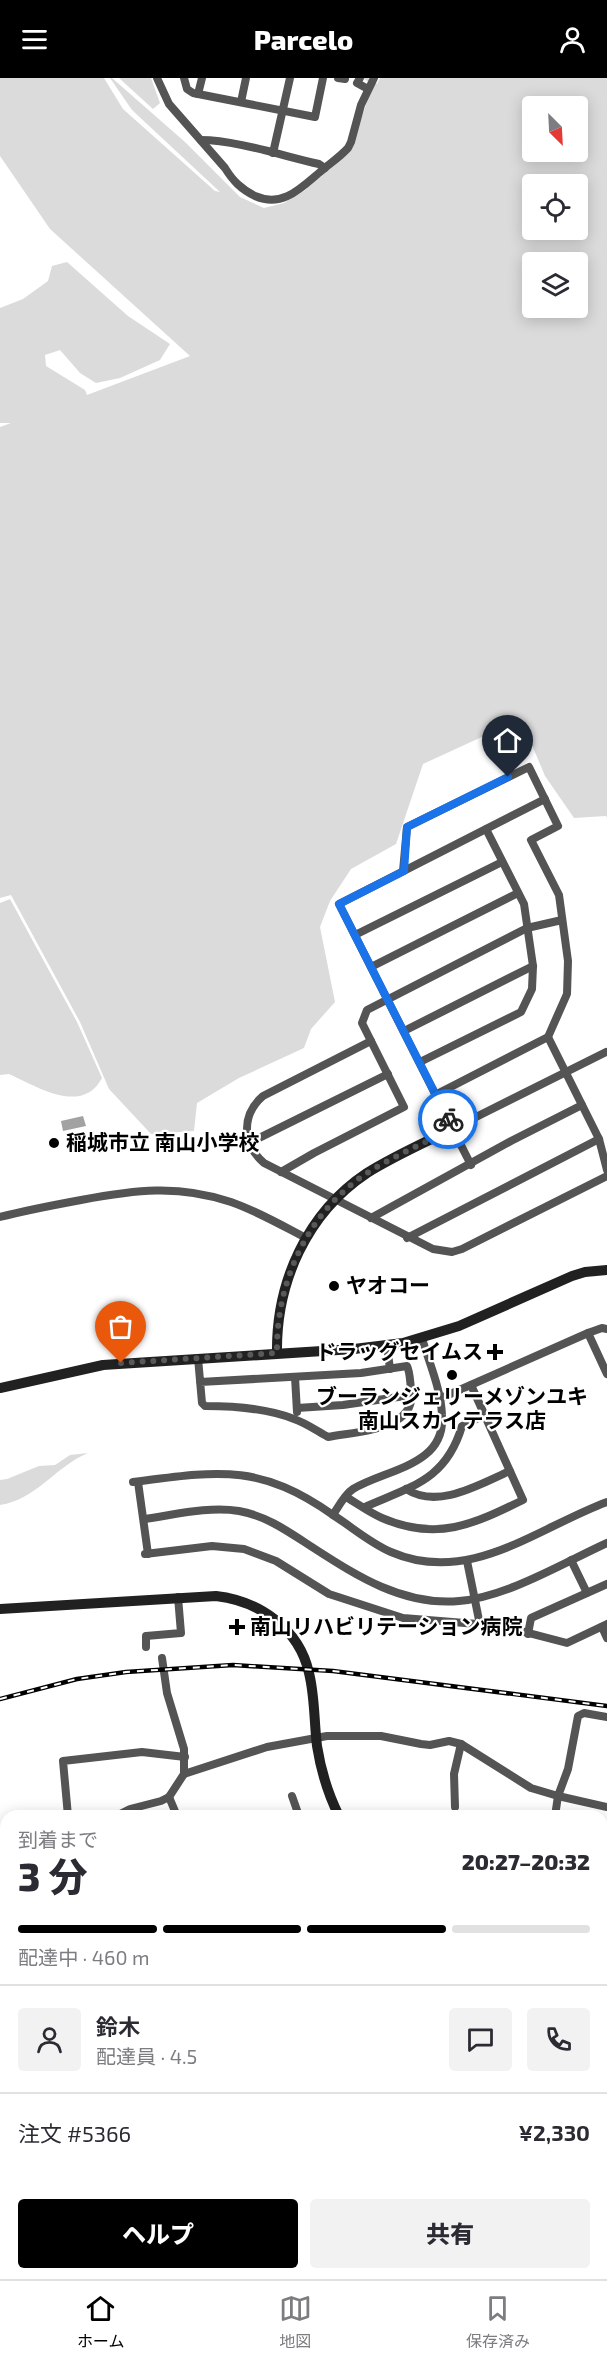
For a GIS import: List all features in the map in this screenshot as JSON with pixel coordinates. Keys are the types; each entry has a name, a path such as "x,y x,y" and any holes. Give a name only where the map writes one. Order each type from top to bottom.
{"street":[{"path":"157,78 169,104 239,187 270,201 280,200 292,194 325,168 351,142 361,105 374,78"},
{"path":"184,78 187,89 198,94 315,117 323,78"},
{"path":"198,94 202,78"},
{"path":"241,102 246,78"},
{"path":"273,153 290,78"},
{"path":"360,78 357,83 368,89"},
{"path":"201,140 213,140 273,153 319,164 325,168"},
{"path":"404,871 407,827 529,767 558,826 531,840 559,896 568,961 567,994 548,1037 435,1095"},
{"path":"471,1165 339,904 545,799"},
{"path":"420,1062 521,1012 532,989 533,966 524,904 486,829"},
{"path":"355,935 502,861"},
{"path":"372,967 518,893"},
{"path":"281,1172 404,1107 362,1023 367,1010 528,928 562,920"},
{"path":"404,1031 533,966"},
{"path":"548,1037 599,1138 607,1170"},
{"path":"371,1041 263,1096 249,1112 246,1130 249,1143 256,1156 264,1163 407,1238 441,1251 462,1249 607,1176"},
{"path":"277,1353 279,1318 286,1285 306,1238 336,1200 366,1174 606,1052"},
{"path":"249,1143 388,1074"},
{"path":"371,1218 582,1105"},
{"path":"407,1238 599,1138"},
{"path":"0,1217 130,1191 161,1189 200,1194 232,1202 261,1214 306,1238"},
{"path":"0,1388 103,1365 387,1346 459,1326 572,1276 607,1270"},
{"path":"439,1399 588,1333 602,1328 607,1329"},
{"path":"588,1333 607,1374"},
{"path":"333,1515 351,1490 416,1463 437,1442 441,1431 442,1413 422,1338"},
{"path":"387,1346 390,1369"},
{"path":"198,1358 200,1382 202,1403 205,1406 258,1409 296,1419 328,1437 393,1424 409,1410 412,1395 408,1367 361,1373 200,1382"},
{"path":"295,1377 296,1419"},
{"path":"346,1497 380,1517 402,1526 421,1529 441,1529 476,1523 523,1500 471,1385"},
{"path":"297,1408 343,1405 412,1395"},
{"path":"365,1508 426,1479 440,1468 454,1448 462,1426 485,1415"},
{"path":"406,1489 421,1495 448,1495 510,1471"},
{"path":"607,1502 490,1554 467,1561 434,1563 398,1555 379,1546 307,1496 288,1487 245,1475 200,1473 135,1482 144,1520 146,1554 212,1546 244,1549 276,1561 330,1594 403,1618 502,1626 567,1642 604,1625 607,1638"},
{"path":"144,1520 215,1510 239,1511 283,1527 372,1583 393,1593 442,1602 474,1599 506,1590 607,1543"},
{"path":"571,1560 587,1593"},
{"path":"467,1561 480,1625"},
{"path":"528,1634 531,1618 607,1584"},
{"path":"0,1609 216,1596 240,1600 262,1610 279,1622 294,1640 306,1662 311,1680 316,1737 324,1779 337,1810"},
{"path":"146,1647 146,1636 181,1634 178,1597"},
{"path":"139,1810 169,1797 184,1774 185,1757 167,1693 162,1658"},
{"path":"556,1810 558,1796 568,1769 578,1716 584,1713 607,1717"},
{"path":"184,1774 267,1747 316,1737 381,1736 430,1745 449,1741 461,1744 538,1791 607,1807"},
{"path":"455,1807 454,1774 461,1744"},
{"path":"67,1810 63,1761 142,1752 185,1757"},
{"path":"292,1796 296,1810"},
{"path":"169,1797 174,1810"}],"shaded area":[{"path":"0,78 104,78 123,109 215,191 220,192 132,110 110,78 112,78 185,142 240,197 264,208 284,203 304,191 349,153 373,85 363,78 372,78 377,84 380,78 607,78 607,818 606,816 574,818 545,776 521,719 423,764 396,844 351,869 330,901 320,927 335,1002 311,1029 304,1048 239,1078 197,1103 194,1131 151,1134 109,1089 80,1022 11,895 0,898 0,427 11,423 0,423 0,308 23,299 48,281 52,266 67,262 128,316 170,344 160,360 120,378 96,383 80,373 60,350 45,355 46,366 85,390 87,395 190,356 50,229 0,156"},
{"path":"119,78 151,78 160,103 153,109"},
{"path":"10,899 77,1022 102,1078 93,1089 83,1095 71,1097 58,1095 9,1074 0,1075 0,903"},
{"path":"83,1116 86,1126 63,1131 61,1121"},
{"path":"88,1453 24,1497 0,1505 0,1480 39,1466 55,1465 70,1455"}],"railway":[{"path":"0,1699 77,1679 126,1672 233,1665 333,1671 607,1706"}],"way so far":[{"path":"121,1363 277,1353 279,1318 286,1285 302,1245 315,1224 341,1195 366,1174 452,1129 448,1119"}],"place":[{"name":"稲城市立 南山小学校","path":"54,1143"},
{"name":"ヤオコー","path":"334,1286"},
{"name":"ドラッグセイムス","path":"495,1352"},
{"name":"ブーランジェリーメゾンユキ 南山スカイテラス店","path":"452,1375"},
{"name":"南山リハビリテーション病院","path":"237,1627"}],"route":[{"path":"448,1119 339,904 404,871 407,827 508,777"}]}
